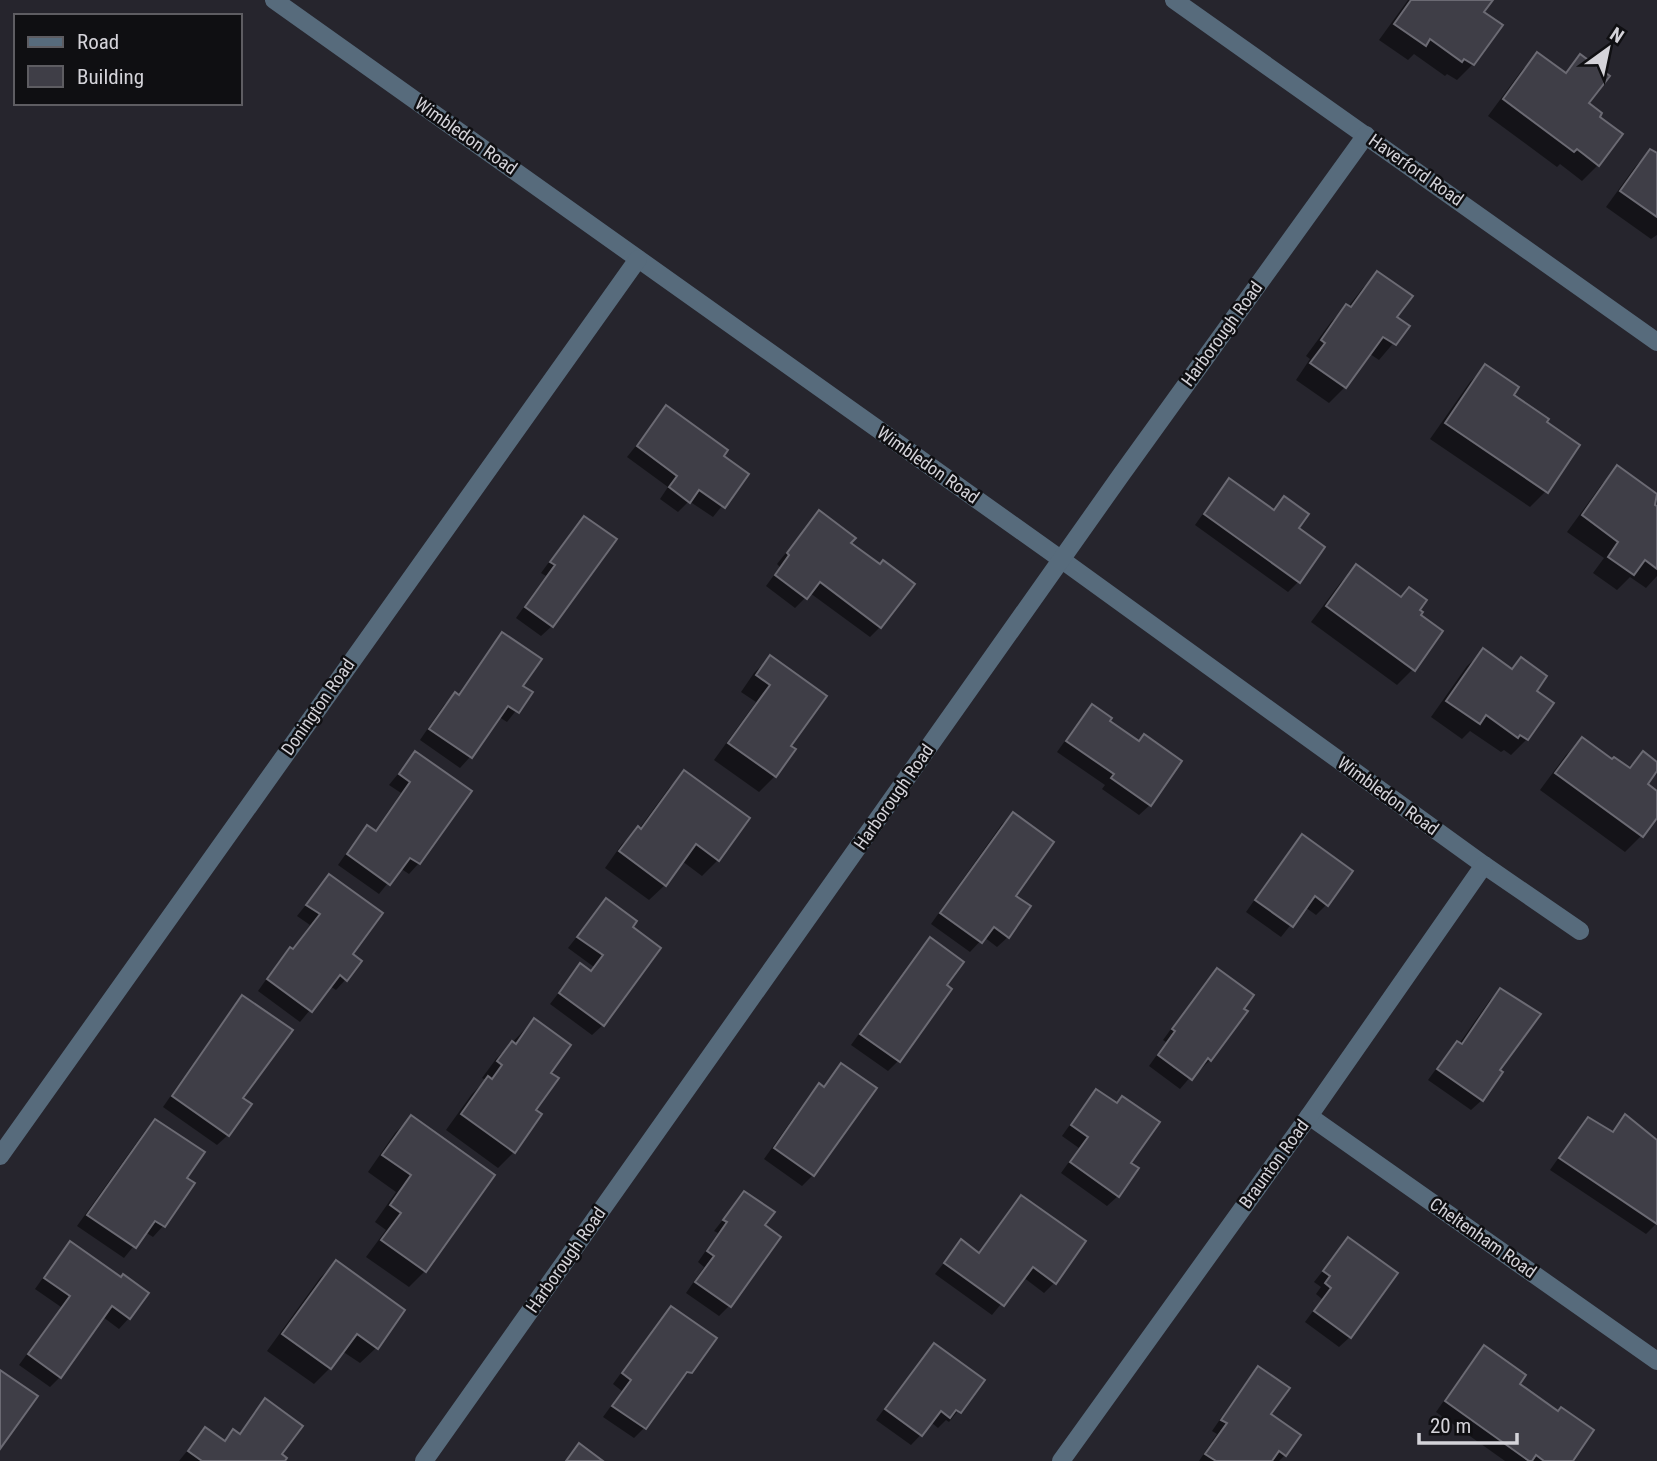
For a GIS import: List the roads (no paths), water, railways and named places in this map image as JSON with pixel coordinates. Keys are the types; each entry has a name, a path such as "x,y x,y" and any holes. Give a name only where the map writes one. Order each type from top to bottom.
{"street":[{"name":"Wimbledon Road","path":"274,0 1580,931"},
{"name":"Haverford Road","path":"1174,0 1657,342"},
{"name":"Harborough Road","path":"424,1461 1366,135"},
{"name":"Donington Road","path":"0,1156 638,259"},
{"name":"Braunton Road","path":"1061,1461 1310,1115 1484,865"},
{"name":"Cheltenham Road","path":"1310,1115 1657,1361"}]}
